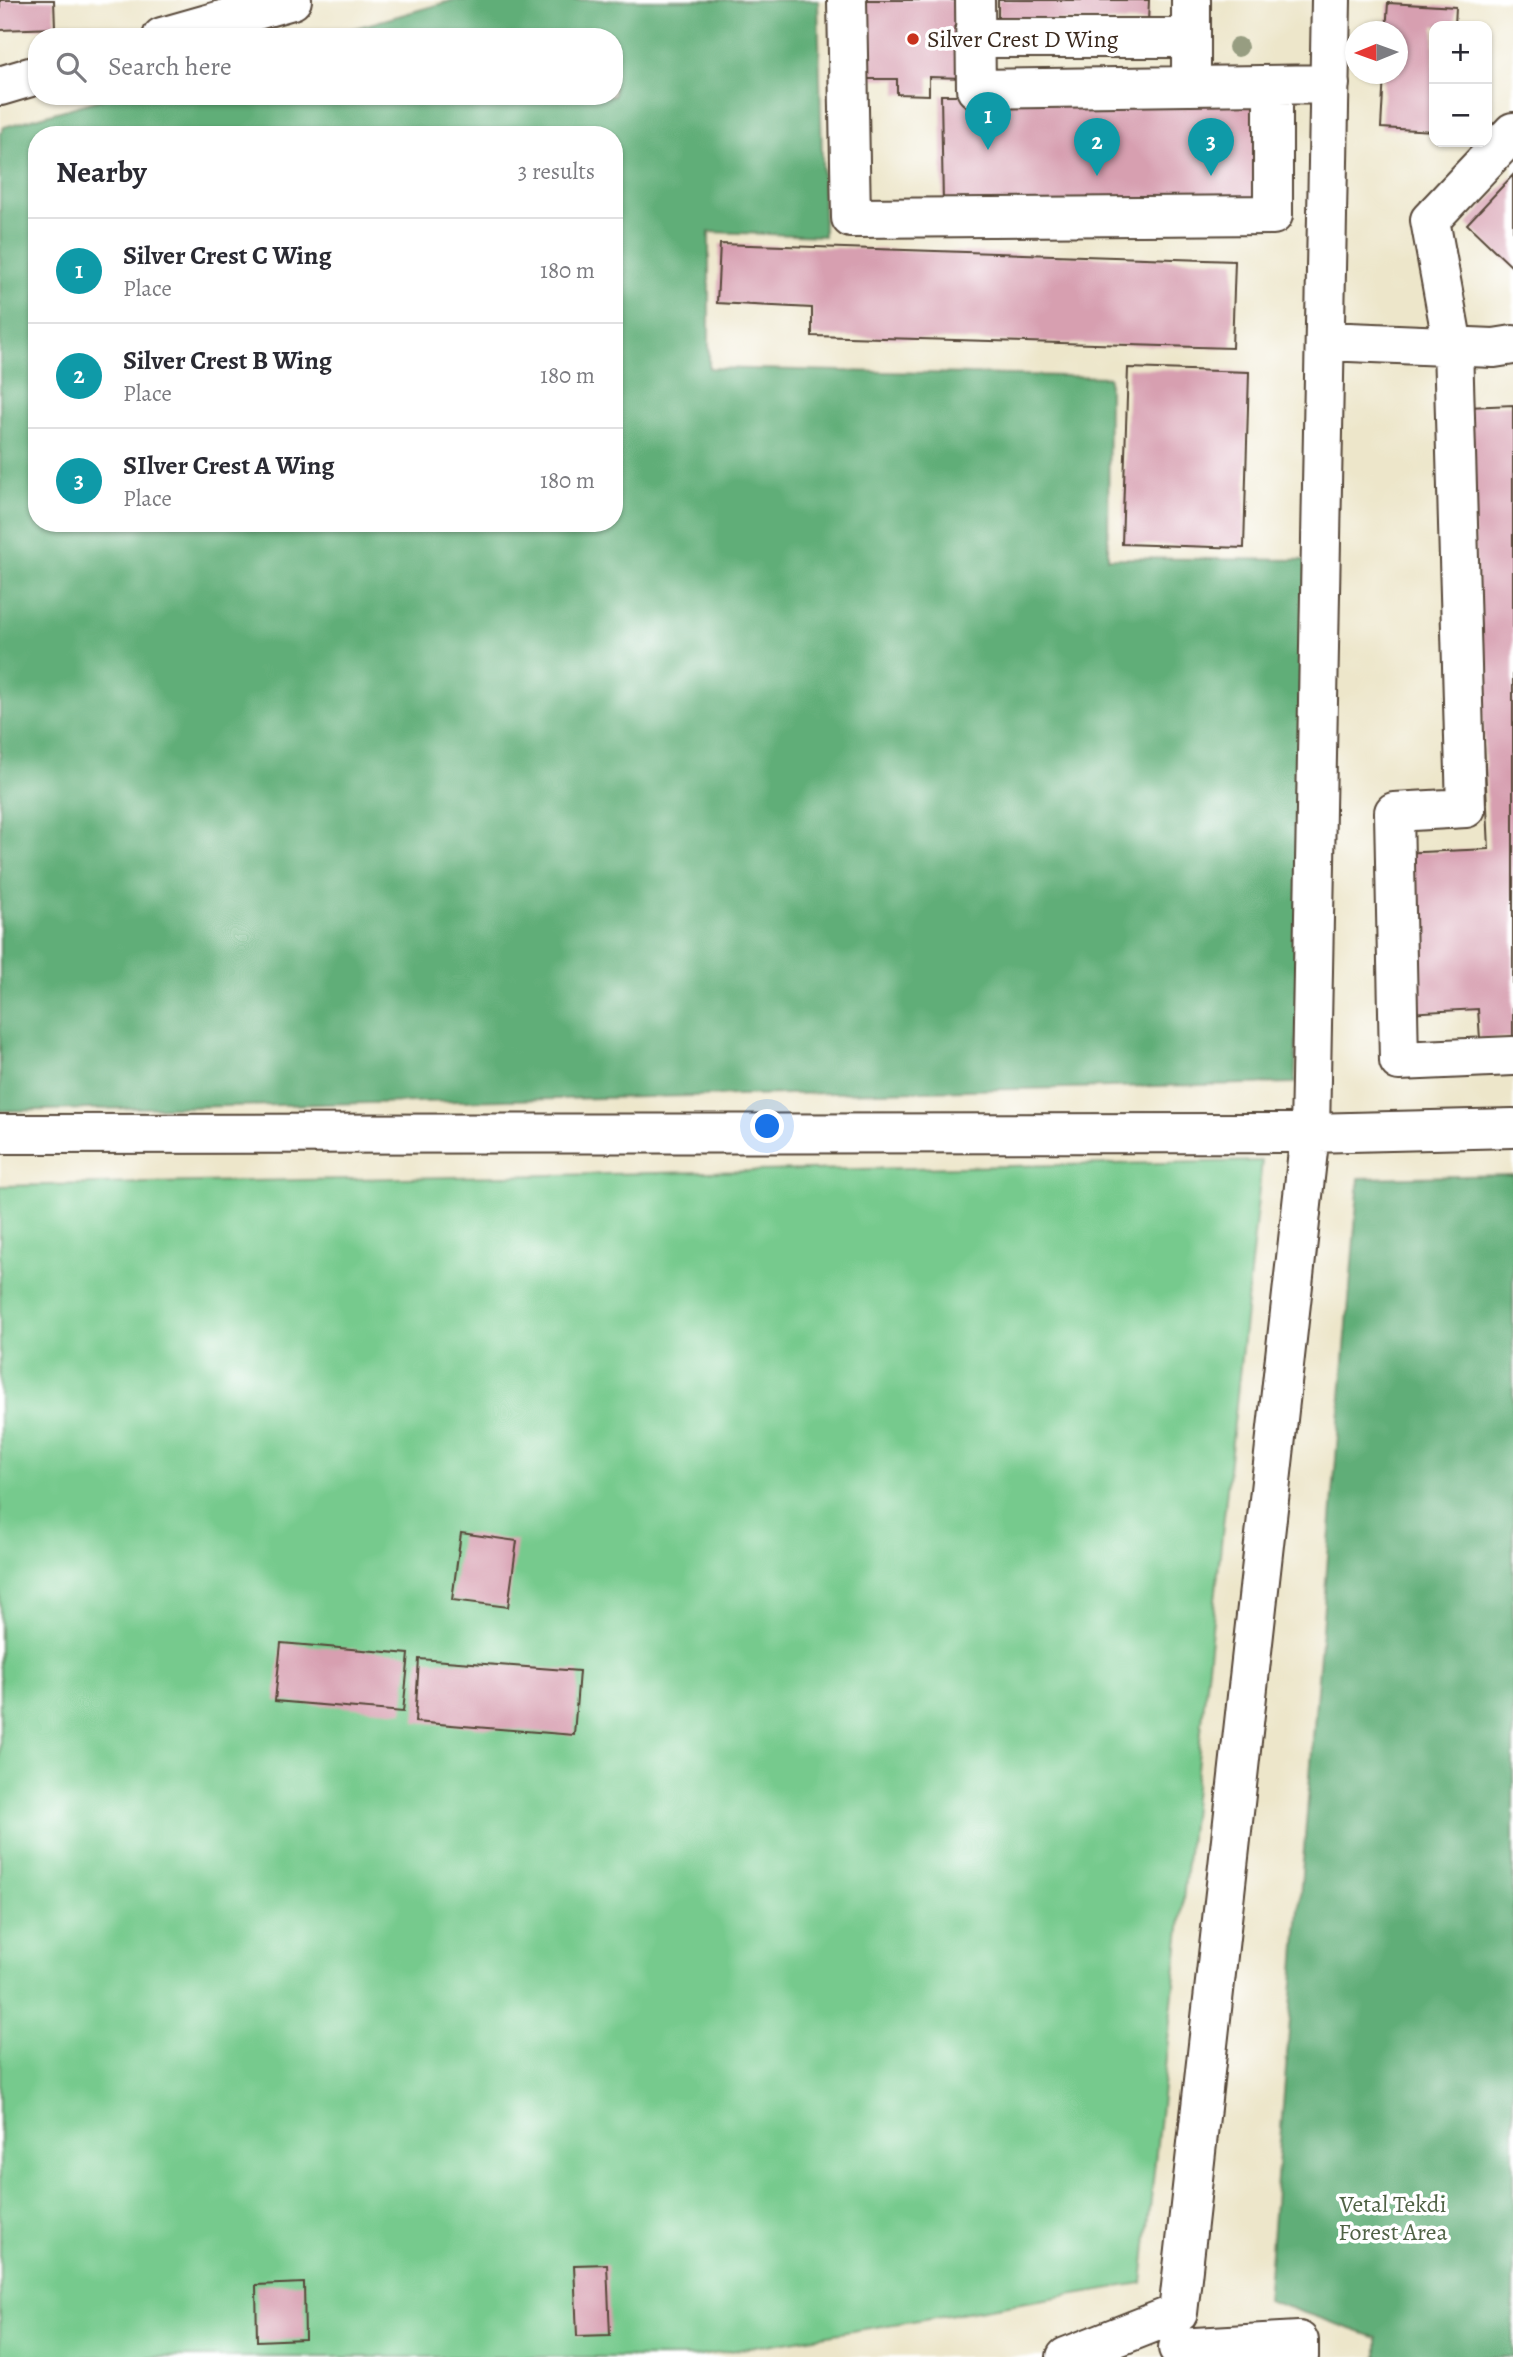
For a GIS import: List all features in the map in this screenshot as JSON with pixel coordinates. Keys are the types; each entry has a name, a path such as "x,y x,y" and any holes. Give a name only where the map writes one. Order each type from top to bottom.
{"street":[{"path":"194,28 292,0"},
{"path":"847,0 850,218 1273,215 1273,85"},
{"path":"975,0 976,89 1330,84"},
{"path":"1191,0 1191,86"},
{"path":"1178,2339 1310,1133 1331,0"},
{"path":"975,38 1191,38"},
{"path":"1078,38 1079,88"},
{"path":"0,86 28,78"},
{"path":"1513,132 1430,220 1453,346 1466,808 1394,812 1399,1061 1513,1056"},
{"path":"1325,341 1453,346 1513,345"},
{"path":"0,1134 1310,1133 1513,1128"},
{"path":"1066,2357 1178,2339 1299,2341 1299,2357"}],"green space":[{"path":"454,0 818,0 824,236 709,232 709,368 1109,377 1108,558 1310,560 1295,1083 0,1111 0,135 4,127 81,105 623,105 623,28 356,28"},
{"path":"1262,1161 1142,2283 694,2357 0,2357 0,1186"},
{"name":"Vetal Tekdi Forest Area","path":"1513,1175 1513,2357 1377,2357 1377,2338 1267,2300 1359,1178"}],"building":[{"path":"0,0 54,0 55,28 0,30"},
{"name":"Silver Crest D Wing","path":"862,0 965,0 965,78 929,77 929,95 897,94 897,79 861,79"},
{"path":"998,0 1149,0 1148,22 998,20"},
{"path":"1388,3 1456,7 1455,21 1429,21 1429,131 1381,128 1383,84 1408,84 1408,21 1387,21"},
{"path":"941,95 1262,95 1262,207 943,204"},
{"path":"1513,175 1513,268 1467,224"},
{"path":"720,244 1235,261 1232,348 812,336 812,308 717,303"},
{"path":"1128,368 1249,372 1244,548 1122,544"},
{"path":"1513,405 1513,1038 1480,1039 1478,1009 1407,1013 1399,853 1489,849 1468,407"},
{"path":"461,1533 517,1541 508,1607 452,1600"},
{"path":"281,1643 409,1654 403,1712 275,1701"},
{"path":"419,1659 579,1671 574,1735 415,1722"},
{"path":"607,2264 610,2335 577,2336 574,2265"},
{"path":"304,2283 305,2339 257,2341 256,2285"}],"place":[{"name":"Silver Crest D Wing","path":"913,39"},
{"name":"Silver Crest C Wing","path":"988,150"},
{"name":"Silver Crest B Wing","path":"1097,176"},
{"name":"SIlver Crest A Wing","path":"1211,176"}]}
